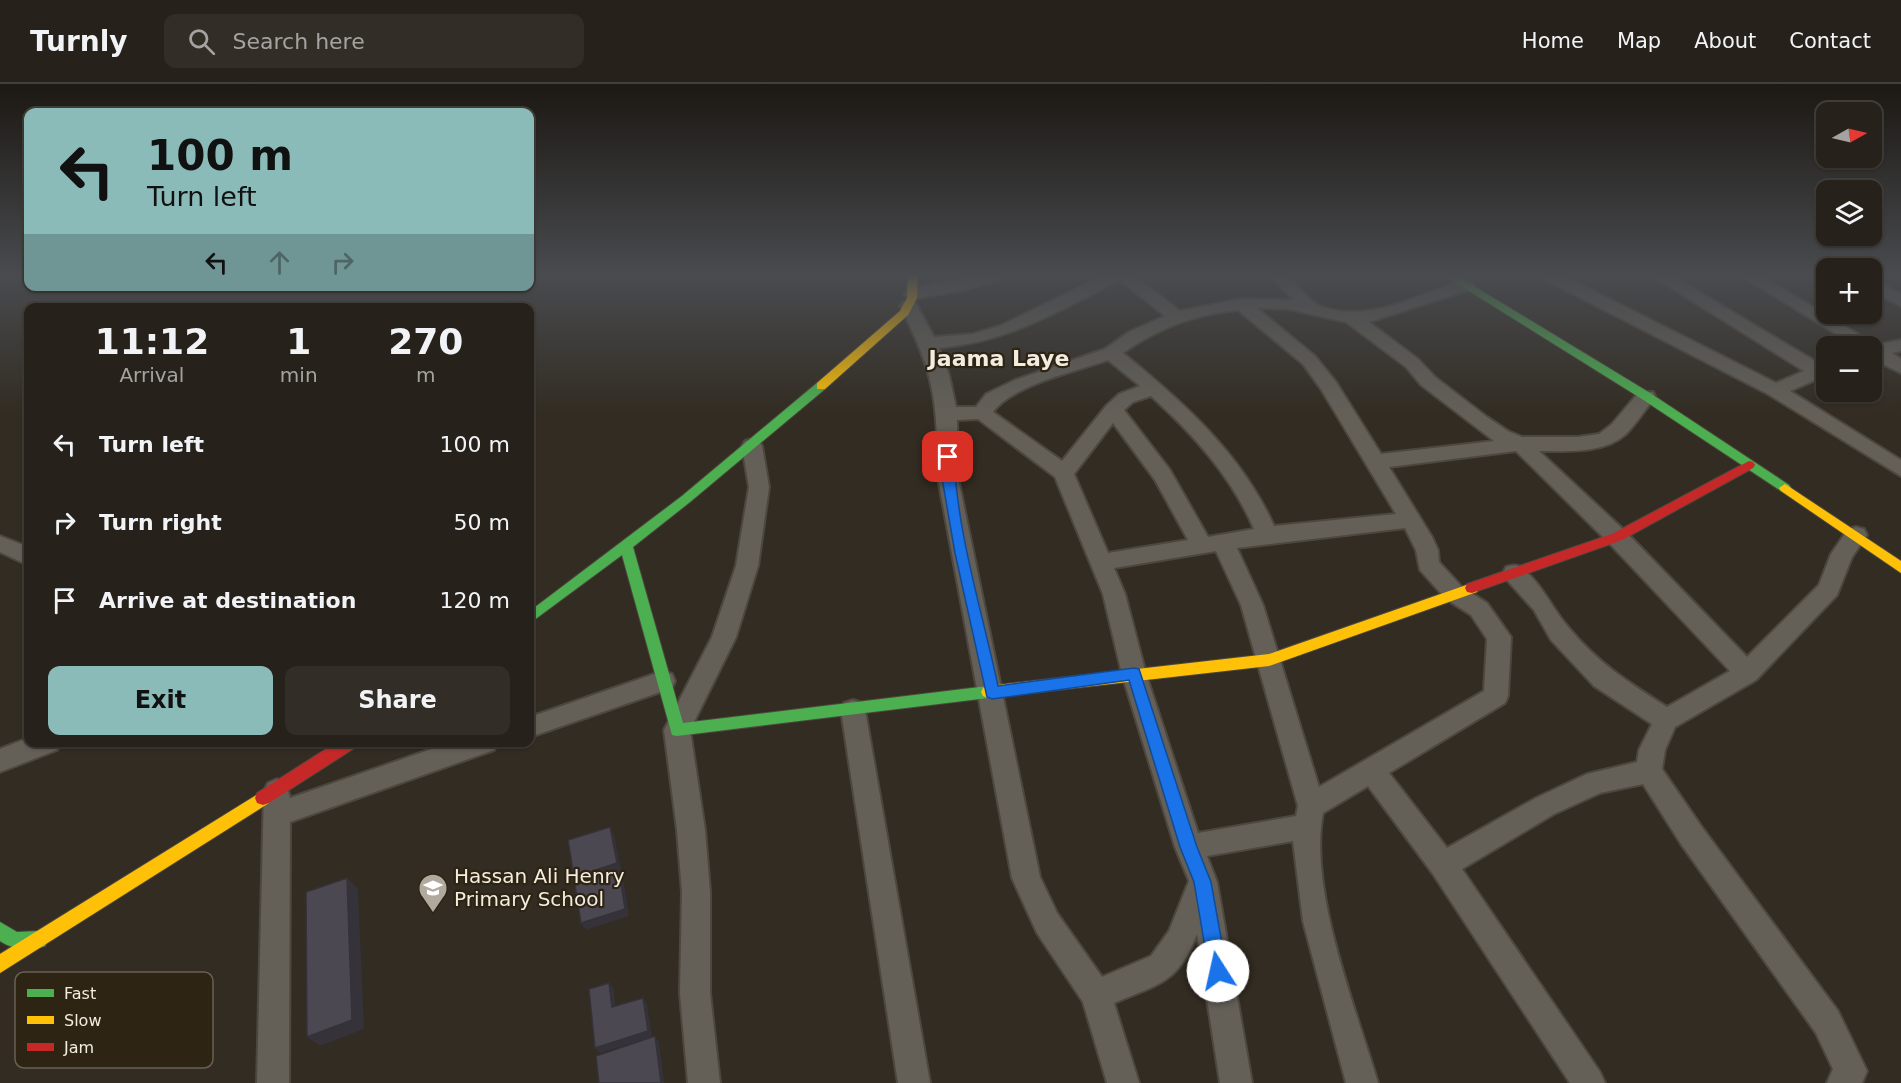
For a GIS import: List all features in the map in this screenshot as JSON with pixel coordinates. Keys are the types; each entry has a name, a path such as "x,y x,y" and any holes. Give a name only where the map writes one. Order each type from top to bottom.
{"street":[{"path":"534,615 627,548 752,446 885,331 894,321"},
{"path":"919,321 941,377 946,414 948,478 992,693 1026,878 1047,923 1096,995 1123,1083"},
{"path":"928,343 974,339 1008,329 1025,321"},
{"path":"982,413 993,398 1111,353 1135,336 1169,321"},
{"path":"1189,847 1309,816 1370,769 1496,696 1499,637 1479,609 1454,593 1428,564 1426,550 1410,520 1329,386 1309,360 1261,321"},
{"path":"1355,321 1412,363 1428,381 1480,421 1501,436 1520,444 1617,537 1747,673"},
{"path":"1524,321 1646,396 1856,535 1901,568"},
{"path":"1645,321 1775,390 1901,469"},
{"path":"1737,321 1816,367"},
{"path":"1823,321 1849,336"},
{"path":"1882,348 1901,345"},
{"path":"1111,353 1154,388 1211,442 1257,507 1267,535"},
{"path":"1882,356 1901,367"},
{"path":"1775,390 1816,373"},
{"path":"1064,473 1113,410 1126,398 1154,388"},
{"path":"1376,462 1520,444 1578,444 1605,439 1618,429 1646,396"},
{"path":"1113,410 1137,436 1186,513 1213,545 1252,605 1269,660 1309,816 1306,849 1317,918 1362,1083"},
{"path":"946,414 982,413 1064,473 1114,594 1134,674 1189,847 1203,882 1236,1083"},
{"path":"677,730 724,637 747,566 759,487 752,446"},
{"path":"677,730 1134,674 1269,660 1617,537 1749,465"},
{"path":"1101,562 1267,535 1410,520"},
{"path":"1843,1083 1851,1071 1827,1022 1691,835 1649,771 1652,750 1666,720 1747,673 1828,590 1842,554 1856,535"},
{"path":"0,544 24,555"},
{"path":"627,548 677,730 691,830 696,892 695,993 704,1083"},
{"path":"1514,573 1542,604 1559,633 1603,679 1666,720"},
{"path":"534,726 663,681"},
{"path":"853,710 914,1083"},
{"path":"0,761 35,747"},
{"path":"0,964 277,803 345,747"},
{"path":"277,803 468,747"},
{"path":"1370,769 1443,865 1590,1083"},
{"path":"1443,865 1545,806 1596,783 1649,771"},
{"path":"273,1083 277,803"},
{"path":"1096,995 1162,967 1180,940 1203,882"},
{"path":"0,931 15,941 39,940"}],"building":[{"path":"610,827 617,863 574,877 568,840"},
{"path":"619,871 625,909 581,923 575,885"},
{"path":"347,878 352,1020 307,1037 306,892"},
{"path":"609,983 612,1007 643,998 648,1031 595,1048 589,989"},
{"path":"655,1036 661,1083 599,1083 596,1056"}],"traffic: fast":[{"path":"1523,321 1646,396 1785,488"},
{"path":"534,615 686,499 821,386"},
{"path":"627,548 677,730 988,692"},
{"path":"0,931 15,941 39,940"}],"traffic: slow":[{"path":"821,386 895,321"},
{"path":"1785,488 1901,568"},
{"path":"988,692 1269,660 1472,588"},
{"path":"0,964 263,798"}],"traffic: jam":[{"path":"1472,588 1617,537 1749,465"},
{"path":"263,798 343,747"}],"place":[{"name":"Hassan Ali Henry Primary School","path":"433,914"}],"district":[{"name":"Jaama Laye","path":"999,358"}],"route":[{"path":"948,457 948,478 992,693 1134,674 1189,847 1203,882 1218,971"}]}
